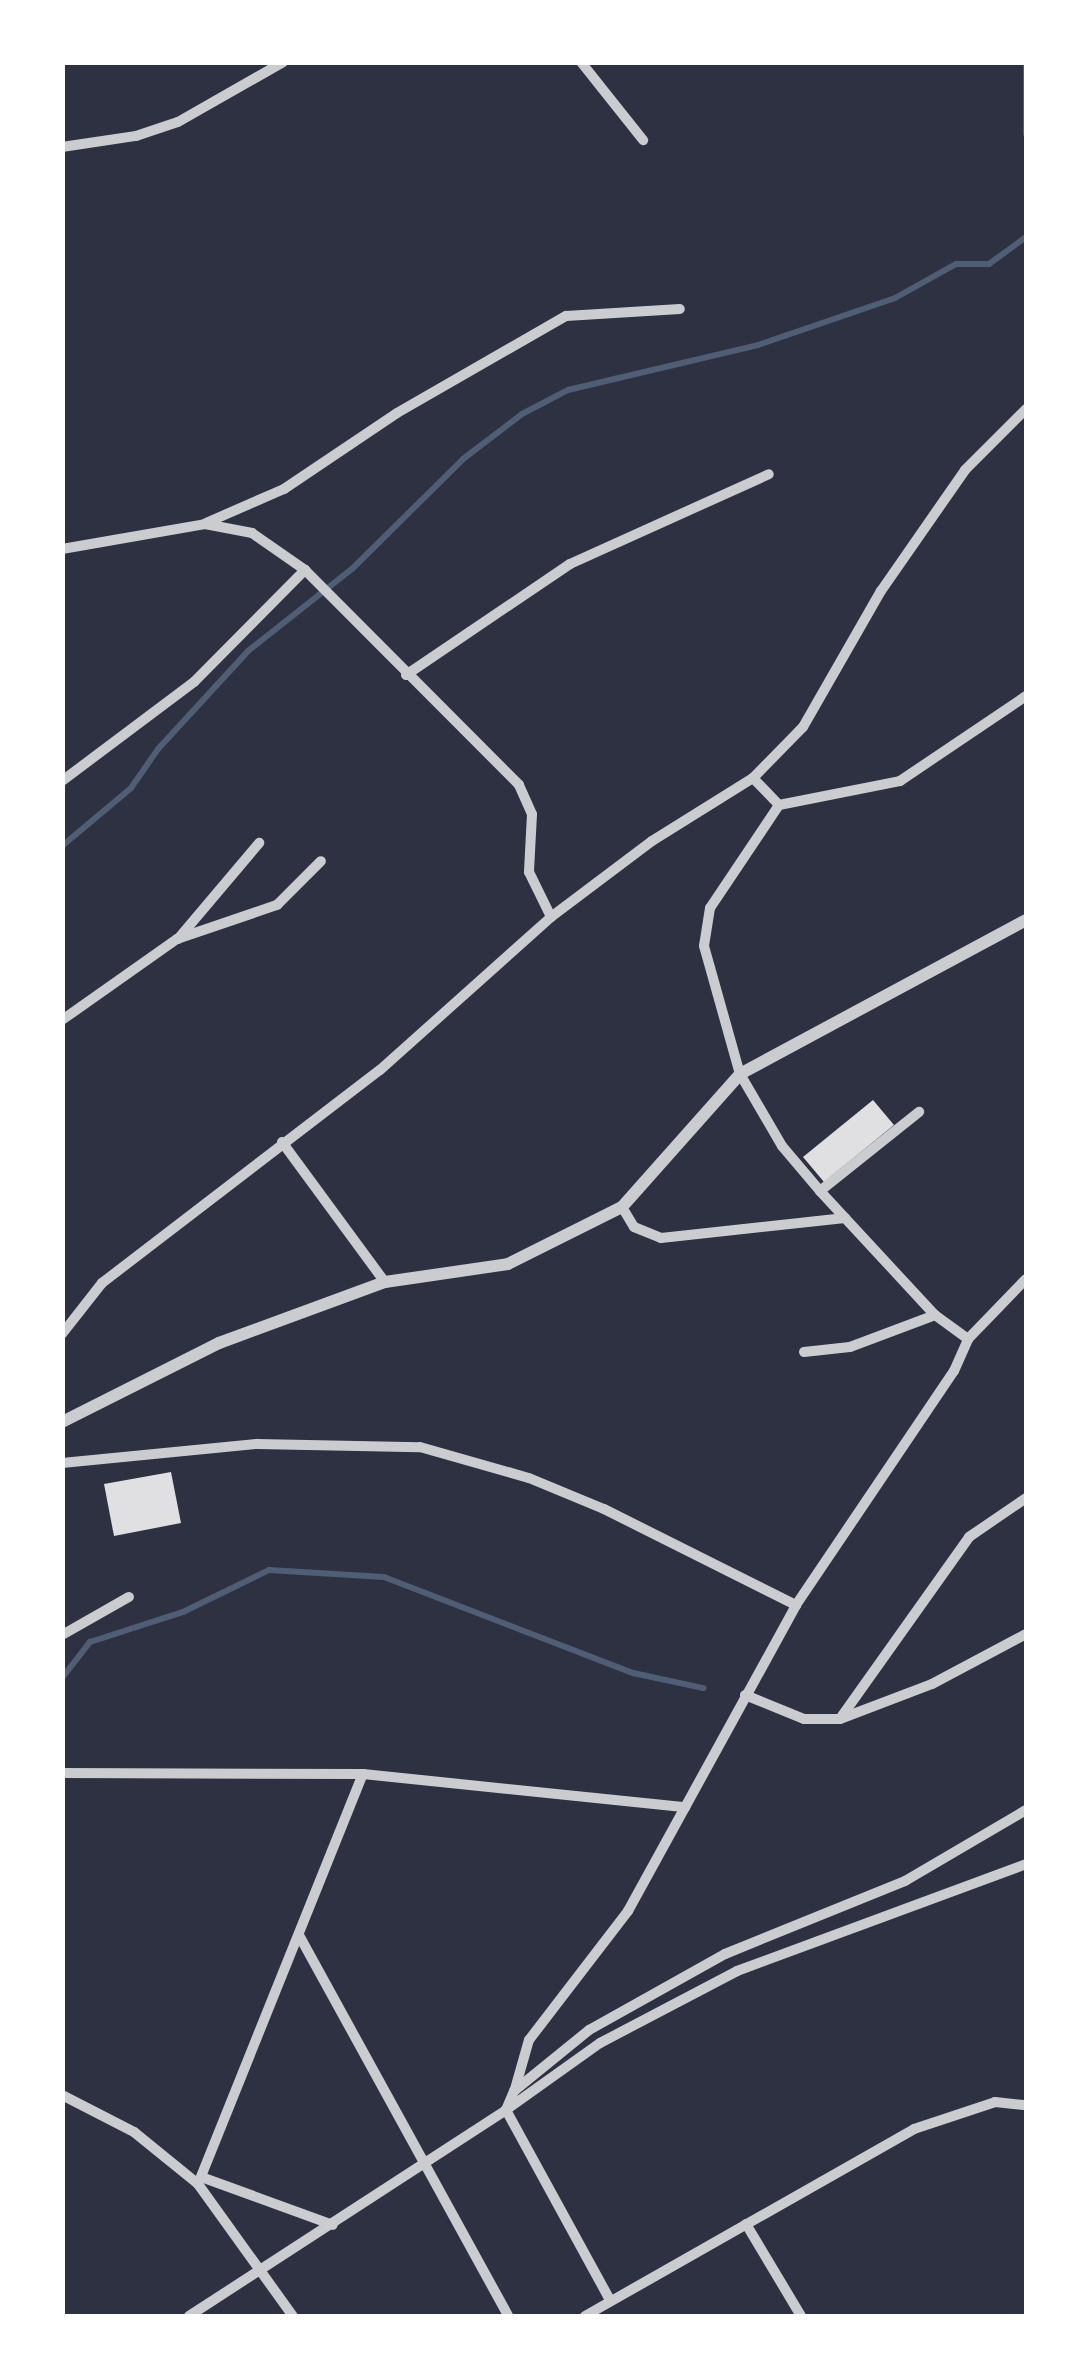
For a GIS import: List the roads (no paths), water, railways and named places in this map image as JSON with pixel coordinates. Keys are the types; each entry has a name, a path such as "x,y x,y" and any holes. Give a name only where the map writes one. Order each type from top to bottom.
{"street":[{"path":"62,147 136,136 178,122 283,62"},
{"path":"581,62 642,140"},
{"path":"62,549 205,524 284,489 397,413 566,316 680,309"},
{"path":"62,1334 102,1283 380,1070 552,916 652,840 753,778 803,727 881,591 965,470 1026,409"},
{"path":"406,675 570,564 769,474"},
{"path":"205,524 252,533 309,574 346,607 406,675 518,785 532,814 529,872 552,916"},
{"path":"62,781 194,682 309,574"},
{"path":"968,1338 935,1315 782,1146 740,1074 704,946 710,908 779,805 900,781 1026,696"},
{"path":"753,778 779,805"},
{"path":"62,1020 177,940 259,843"},
{"path":"177,940 261,914 322,861"},
{"path":"62,1422 218,1343 386,1282 508,1264 622,1206 740,1074 1026,920"},
{"path":"820,1191 919,1112"},
{"path":"282,1142 386,1282"},
{"path":"622,1206 634,1227 661,1238 846,1218"},
{"path":"506,2110 528,2040 628,1911 796,1605 954,1371 968,1338 1026,1279"},
{"path":"804,1352 850,1347 935,1315"},
{"path":"62,1464 257,1444 420,1448 528,1478 604,1509 796,1605"},
{"path":"840,1718 969,1536 1026,1498"},
{"path":"62,1635 129,1597"},
{"path":"746,1695 804,1719 840,1718 932,1684 1026,1634"},
{"path":"62,1773 363,1774 685,1807"},
{"path":"201,2181 363,1774"},
{"path":"514,2090 589,2030 725,1954 905,1881 1026,1810"},
{"path":"188,2316 333,2225 600,2043 737,1971 1026,1864"},
{"path":"300,1937 426,2160 508,2316"},
{"path":"62,2095 134,2132 201,2181 333,2225"},
{"path":"585,2316 914,2129 995,2102 1026,2105"},
{"path":"506,2110 610,2300"},
{"path":"201,2181 293,2316"},
{"path":"746,2224 801,2316"}],"waterway":[{"path":"1026,62 1026,134"},
{"path":"62,846 131,788 158,749 248,651 352,569 463,459 522,414 568,390 758,345 895,298 956,264 989,264 1026,237"},
{"path":"62,1678 90,1642 183,1612 269,1570 384,1577 633,1673 703,1688"}]}
